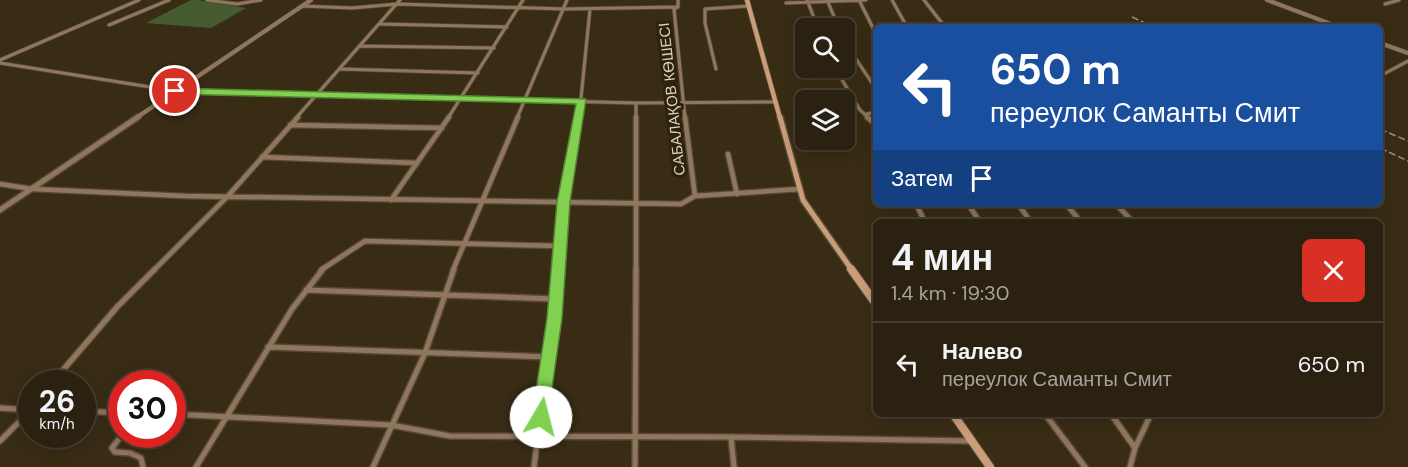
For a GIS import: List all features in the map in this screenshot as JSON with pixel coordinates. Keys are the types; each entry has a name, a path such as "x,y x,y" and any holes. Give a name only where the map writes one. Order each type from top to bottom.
{"main road":[{"path":"747,0 800,189 810,212 873,300"},
{"path":"954,417 990,467"}],"street":[{"path":"0,61 139,0"},
{"path":"110,25 169,0"},
{"path":"207,0 237,4 261,0"},
{"path":"0,210 311,0"},
{"path":"391,201 464,96 523,0"},
{"path":"373,467 425,353 443,295 467,243 567,0"},
{"name":"САБАЛАҚОВ КӨШЕСІ","path":"678,0 678,7 674,9 675,37 695,196"},
{"path":"859,0 873,28"},
{"path":"786,3 866,0"},
{"path":"891,0 906,24"},
{"path":"924,0 943,24"},
{"path":"1267,0 1331,24"},
{"path":"1385,4 1399,0"},
{"path":"807,1 814,18"},
{"path":"827,1 835,18"},
{"path":"302,6 352,8 398,2 564,9 678,7"},
{"path":"63,370 117,307 227,197 398,2"},
{"path":"716,69 705,22 705,9 749,6"},
{"path":"534,467 556,299 564,202 582,101 590,9"},
{"path":"380,24 507,27"},
{"path":"1383,44 1408,53"},
{"path":"360,46 494,48"},
{"path":"855,58 873,84"},
{"path":"0,61 175,91 316,96 464,96 636,103 776,102"},
{"path":"1383,74 1408,61"},
{"path":"340,69 478,73"},
{"path":"841,78 860,110 873,121"},
{"path":"635,467 636,103"},
{"path":"867,114 873,113"},
{"path":"290,125 442,128"},
{"path":"728,154 737,194"},
{"path":"262,157 417,163"},
{"path":"0,184 32,189 227,197 681,204 695,196 800,189"},
{"path":"1068,207 1078,219"},
{"path":"1119,207 1130,219"},
{"path":"196,467 268,347 306,290 318,273 335,259 365,241 560,246"},
{"path":"306,290 556,299"},
{"path":"268,347 549,357"},
{"path":"0,408 18,409"},
{"path":"186,415 391,425 450,436 972,441"},
{"path":"1047,417 1085,467"},
{"path":"1113,417 1135,448"},
{"path":"1130,467 1135,448 1150,417"},
{"path":"0,441 18,422"},
{"path":"731,437 734,467"},
{"path":"112,448 115,452 130,453 141,459 143,467"}],"green space":[{"path":"191,0 246,8 211,28 146,23"}],"railway":[{"path":"1132,17 1147,24"},
{"path":"1383,130 1408,141"},
{"path":"1383,149 1408,161"}],"route":[{"path":"175,91 316,96 464,96 582,101 564,202 554,318 541,417"}]}
